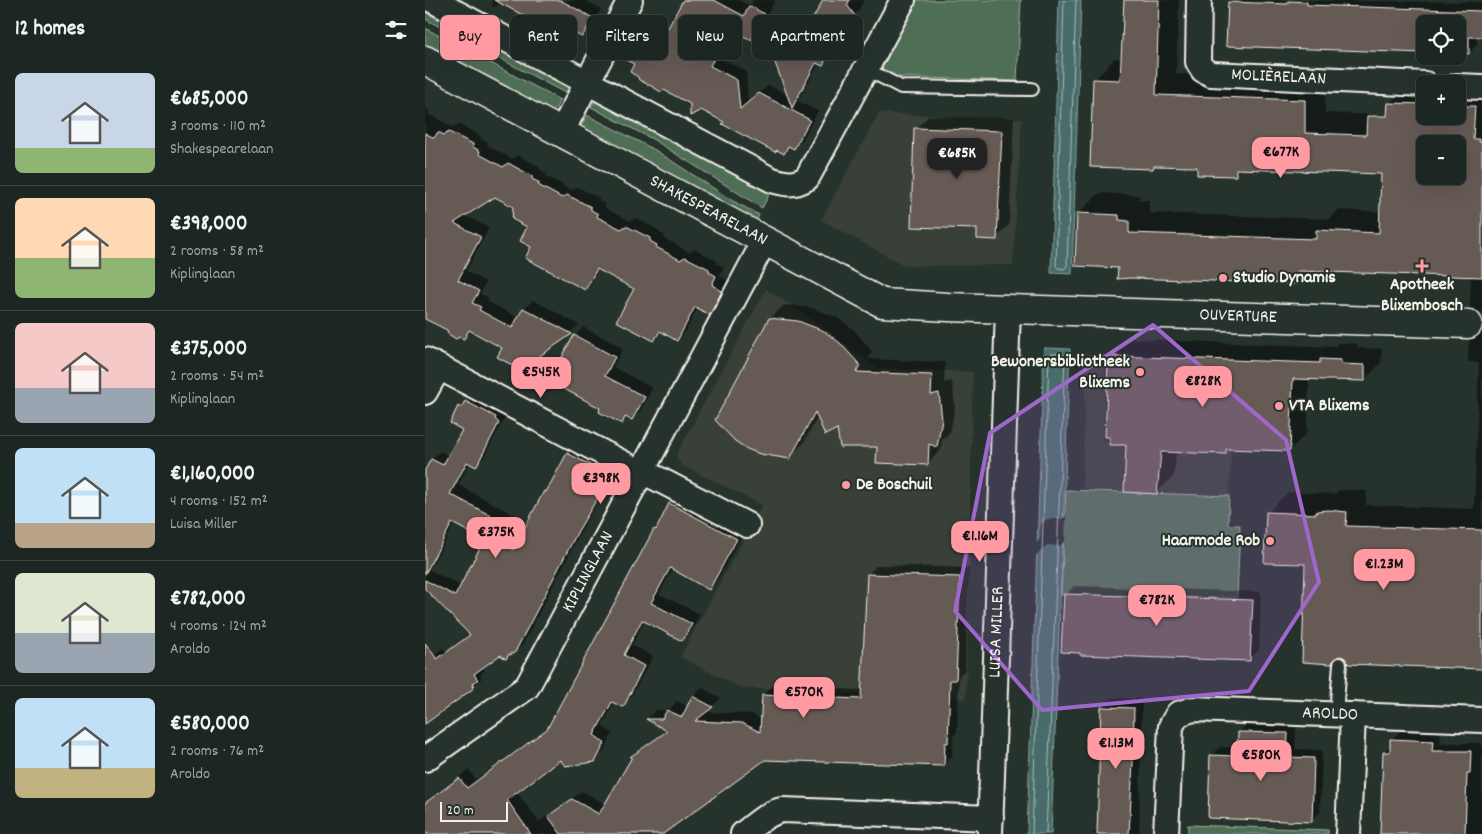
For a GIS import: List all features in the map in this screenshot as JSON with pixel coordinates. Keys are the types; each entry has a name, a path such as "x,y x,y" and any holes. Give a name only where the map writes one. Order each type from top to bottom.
{"street":[{"path":"432,0 772,180 785,184 797,184 807,178 903,0"},
{"path":"562,131 630,0"},
{"name":"MOLIÈRELAAN","path":"1199,0 1198,62 1203,70 1211,74 1416,84"},
{"name":"SHAKESPEARELAAN","path":"425,60 562,131 882,303 1008,309"},
{"path":"1466,86 1482,87"},
{"name":"KIPLINGLAAN","path":"425,759 527,687 765,240"},
{"name":"OUVERTURE","path":"1008,309 1468,324"},
{"name":"LUISA MILLER","path":"991,826 1008,309"},
{"path":"425,392 432,364 628,466 747,525"},
{"name":"AROLDO","path":"1166,834 1171,726 1178,714 1193,709 1482,720"},
{"path":"1344,714 1349,834"},
{"path":"743,834 771,814 783,810 991,826"}],"lane":[{"path":"866,69 901,87 1033,89"},
{"path":"1340,664 1344,714"}],"highlighted area":[{"path":"1153,325 1286,440 1319,582 1249,691 1042,710 955,611 990,433"}],"shaded area":[{"path":"879,113 1022,119 1013,265 906,266 821,220"},
{"name":"De Boschuil","path":"766,289 825,328 877,368 973,372 966,699 741,688 680,657 762,505 683,466 677,460 677,453"},
{"path":"1086,354 1106,355 1103,442 1231,449 1229,496 1082,489"}],"green space":[{"path":"917,0 1021,0 1017,81 895,77 881,70"},
{"path":"425,12 440,20 440,27 425,19"},
{"path":"425,28 440,36 440,54 425,46"},
{"path":"500,45 510,51 510,60 527,60 570,84 565,93 500,59"},
{"path":"451,60 485,60 560,100 553,114"},
{"path":"595,101 606,101 772,189 762,208 654,140 591,107"},
{"path":"587,115 655,150 733,201 759,215 756,222 580,128"},
{"path":"1066,490 1229,496 1228,525 1240,525 1237,598 1061,595"},
{"path":"1188,825 1328,830 1328,834 1188,834"}],"water":[{"path":"1059,0 1081,0 1072,274 1051,273"},
{"path":"1044,348 1070,349 1051,834 1027,834"}],"pier":[{"path":"1066,516 1065,541 1060,546 1047,545 1035,555 1035,544 1040,539 1041,524 1047,519 1062,519"}],"building":[{"path":"494,0 560,0 588,15 587,28 582,37 577,34 577,15 523,15"},
{"path":"683,0 714,0 744,16 749,6 765,14 752,15 751,40 742,35 742,15 678,15 678,60 713,60 710,66 737,80 740,109 759,93 810,120 794,149 788,146 784,154 777,150 775,152 722,124 724,122 701,110 690,116 690,104 664,90 661,92 639,80 638,77 630,72 634,64 626,60 668,60 668,28"},
{"path":"823,0 850,0 847,5 854,15 815,15"},
{"path":"1124,0 1159,0 1156,95 1305,100 1305,133 1366,135 1367,116 1387,116 1388,103 1416,104 1416,125 1466,125 1466,106 1475,106 1473,139 1479,139 1479,142 1482,142 1482,277 1298,271 1298,284 1117,279 1118,268 1075,266 1077,213 1119,215 1119,220 1129,221 1129,233 1316,239 1316,230 1379,233 1381,174 1236,169 1236,176 1197,175 1197,167 1154,166 1153,169 1090,167 1093,79 1120,80"},
{"path":"1288,1 1307,2 1307,5 1482,11 1482,37 1469,37 1469,54 1466,54 1466,15 1416,15 1416,53 1226,46 1228,2 1288,4"},
{"path":"774,60 826,60 823,66 816,63 792,108"},
{"path":"914,128 1002,131 997,240 977,239 977,229 911,227"},
{"path":"438,132 444,135 449,132 473,144 473,147 480,151 479,154 503,167 508,163 532,176 532,179 540,183 538,185 562,198 567,195 591,207 591,210 598,214 597,217 621,229 626,226 650,238 650,241 657,245 656,247 680,260 685,257 709,269 709,272 716,276 712,285 722,291 710,315 695,307 677,341 660,331 654,341 616,321 634,289 597,269 585,290 525,258 531,247 520,241 527,227 512,219 513,207 495,197 454,223 481,237 458,280 479,291 472,303 481,307 479,310 512,328 523,308 572,334 516,372 512,365 497,357 502,348 469,330 464,339 459,337 456,339 448,334 447,330 425,319 425,133 434,138"},
{"path":"769,318 798,321 824,331 840,343 860,365 856,372 932,375 931,395 939,393 942,420 937,447 929,444 928,465 876,463 877,447 840,447 837,429 825,435 815,412 790,459 760,454 747,449 735,441 715,420"},
{"path":"574,335 615,357 605,376 645,397 632,420 625,417 622,424 599,412 600,408 549,381"},
{"path":"1112,356 1320,363 1320,359 1341,360 1341,364 1365,365 1365,381 1293,379 1290,451 1226,449 1226,454 1161,452 1157,494 1124,492 1126,445 1109,445 1110,437 1105,437 1108,363 1112,363"},
{"path":"465,401 496,417 495,419 499,423 476,467 467,462 450,494 503,522 513,550 544,491 546,492 567,453 608,474 602,485 604,487 578,531 514,654 509,654 506,659 500,655 474,674 478,680 473,683 475,685 472,686 474,688 425,724 425,643 437,659 470,635 425,589 425,580 455,596 484,540 452,523 425,574 425,470 431,459 443,465 462,430 450,423 458,406 461,408"},
{"path":"669,503 737,539 709,590 670,568 651,603 692,624 682,641 642,620 624,655 644,666 624,706 622,707 612,702 594,735 605,743 595,762 565,766 560,760 507,800 531,834 425,834 425,803 459,778 467,788 547,729"},
{"path":"1317,511 1347,512 1346,526 1482,530 1482,669 1348,664 1345,658 1340,656 1334,659 1332,664 1302,662 1305,564 1264,563 1266,512 1316,514"},
{"path":"867,574 960,577 956,680 950,680 948,743 945,743 944,766 765,760 663,834 561,834 548,816 572,799 599,814 632,757 630,757 667,731 646,719 662,719 667,710 682,717 692,696 713,707 695,721 742,723 760,732 762,695 861,699"},
{"path":"1064,594 1253,600 1250,661 1080,655 1080,653 1061,652"},
{"path":"1101,707 1134,708 1129,834 1097,834"},
{"path":"1238,732 1288,733 1287,757 1314,758 1312,822 1208,818 1210,755 1237,756"},
{"path":"1390,739 1433,741 1432,751 1471,751 1470,773 1467,773 1465,834 1380,834 1383,752 1390,752"}],"place":[{"name":"Apotheek Blixembosch","path":"1422,266"},
{"name":"Studio Dynamis","path":"1223,278"},
{"name":"Bewonersbibliotheek Blixems","path":"1140,372"},
{"name":"VTA Blixems","path":"1279,406"},
{"name":"De Boschuil","path":"846,485"},
{"name":"Haarmode Rob","path":"1270,541"}]}
